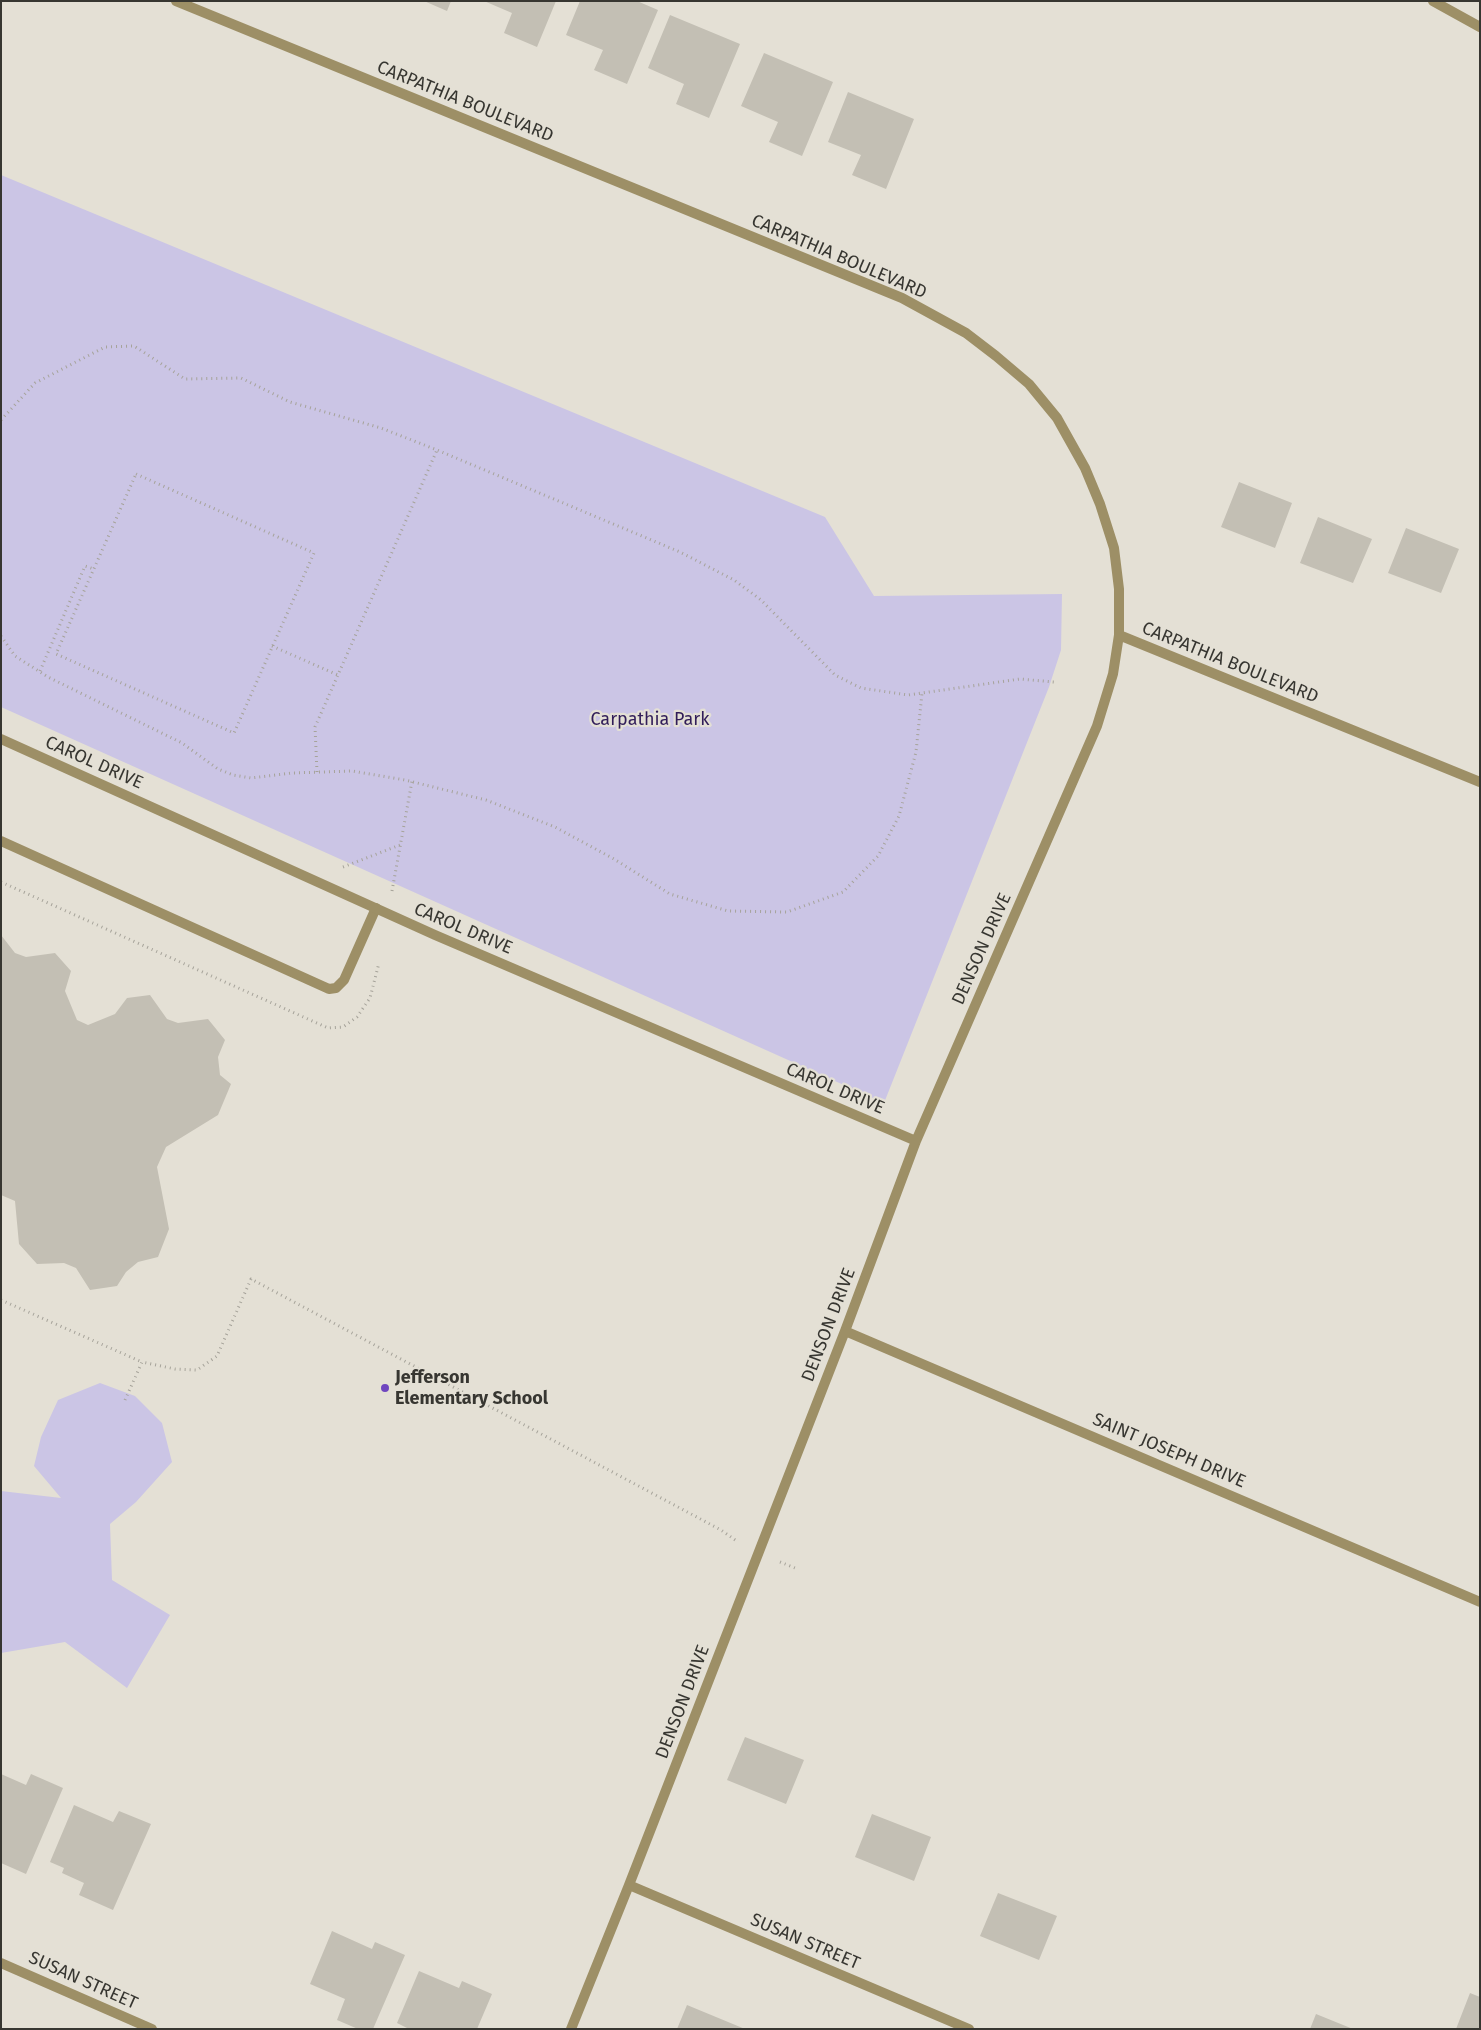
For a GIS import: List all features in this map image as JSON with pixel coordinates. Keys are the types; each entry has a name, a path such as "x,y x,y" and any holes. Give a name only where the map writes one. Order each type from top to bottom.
{"street":[{"name":"CARPATHIA BOULEVARD","path":"176,1 902,298 966,334 1029,384 1057,418 1086,468 1114,548 1119,589 1119,635 1480,782"},
{"path":"1433,1 1480,27"},
{"name":"DENSON DRIVE","path":"571,2029 845,1330 916,1141 1097,726 1113,674 1119,635"},
{"name":"CAROL DRIVE","path":"1,739 391,916 916,1141"},
{"path":"1,841 329,989 336,988 344,980 376,908"},
{"name":"SAINT JOSEPH DRIVE","path":"845,1330 1480,1602"},
{"name":"SUSAN STREET","path":"629,1885 969,2029"},
{"name":"SUSAN STREET","path":"1,1963 152,2029"}],"path":[{"path":"1,420 35,383 106,347 134,346 185,379 241,378 290,402 380,428 437,450 680,552 734,580 761,600 835,676 861,688 908,695 1020,679 1054,682"},
{"path":"317,772 315,727 437,450"},
{"path":"136,474 314,552 234,733 56,654 94,569 136,474"},
{"path":"40,671 85,566 94,569"},
{"path":"1,636 15,656 40,671 182,743 218,769 233,775 251,778 292,773 352,771 412,781 486,800 554,827 614,859 670,894 728,911 787,912 843,892 878,856 900,816 916,752 922,693"},
{"path":"272,646 338,675"},
{"path":"391,916 393,888 412,781"},
{"path":"333,889 343,867 400,844"},
{"path":"1,1300 142,1362 175,1370 197,1370 217,1356 251,1279 721,1530 758,1553 794,1568"},
{"path":"125,1400 142,1362"}],"green space":[{"name":"Carpathia Park","path":"1,175 825,517 874,596 1062,594 1061,650 1049,687 884,1103 1,707"},
{"path":"100,1383 135,1396 162,1423 172,1462 136,1502 110,1524 112,1580 170,1615 127,1688 65,1642 1,1653 1,1491 61,1498 34,1466 41,1437 58,1400"}],"building":[{"path":"424,1 451,1 447,11"},
{"path":"484,1 556,1 537,47 504,33 512,13"},
{"path":"580,1 637,1 658,10 627,84 594,70 603,50 566,35"},
{"path":"670,15 740,44 709,118 676,104 684,84 648,68"},
{"path":"764,53 833,82 802,156 769,142 778,122 741,106"},
{"path":"848,92 914,119 886,189 852,175 861,155 828,142"},
{"path":"1239,482 1292,503 1275,548 1221,527"},
{"path":"1318,517 1372,539 1353,583 1300,563"},
{"path":"1406,528 1459,549 1441,593 1388,573"},
{"path":"1,935 15,953 26,957 55,953 71,971 65,991 77,1020 88,1025 115,1014 127,998 150,995 167,1019 178,1023 208,1019 225,1040 218,1057 220,1075 231,1084 218,1115 166,1147 157,1167 169,1229 158,1257 138,1262 126,1272 117,1286 90,1290 76,1268 64,1263 37,1264 19,1244 15,1201 1,1195"},
{"path":"745,1737 804,1760 786,1804 727,1780"},
{"path":"1,1774 26,1785 31,1774 63,1788 26,1874 1,1863"},
{"path":"74,1805 113,1822 119,1811 151,1824 113,1910 79,1895 84,1883 62,1873 64,1868 50,1862"},
{"path":"872,1814 931,1837 914,1881 855,1857"},
{"path":"998,1893 1057,1916 1039,1960 980,1936"},
{"path":"332,1931 372,1949 375,1942 405,1955 373,2029 358,2029 337,2020 345,1999 310,1984"},
{"path":"419,1971 459,1988 462,1981 492,1994 477,2029 409,2029 397,2023"},
{"path":"1470,1993 1480,1997 1480,2029 1456,2029"},
{"path":"687,2005 745,2029 677,2029"},
{"path":"1316,2014 1353,2029 1310,2029"}],"place":[{"name":"Jefferson Elementary School","path":"385,1388"}]}
